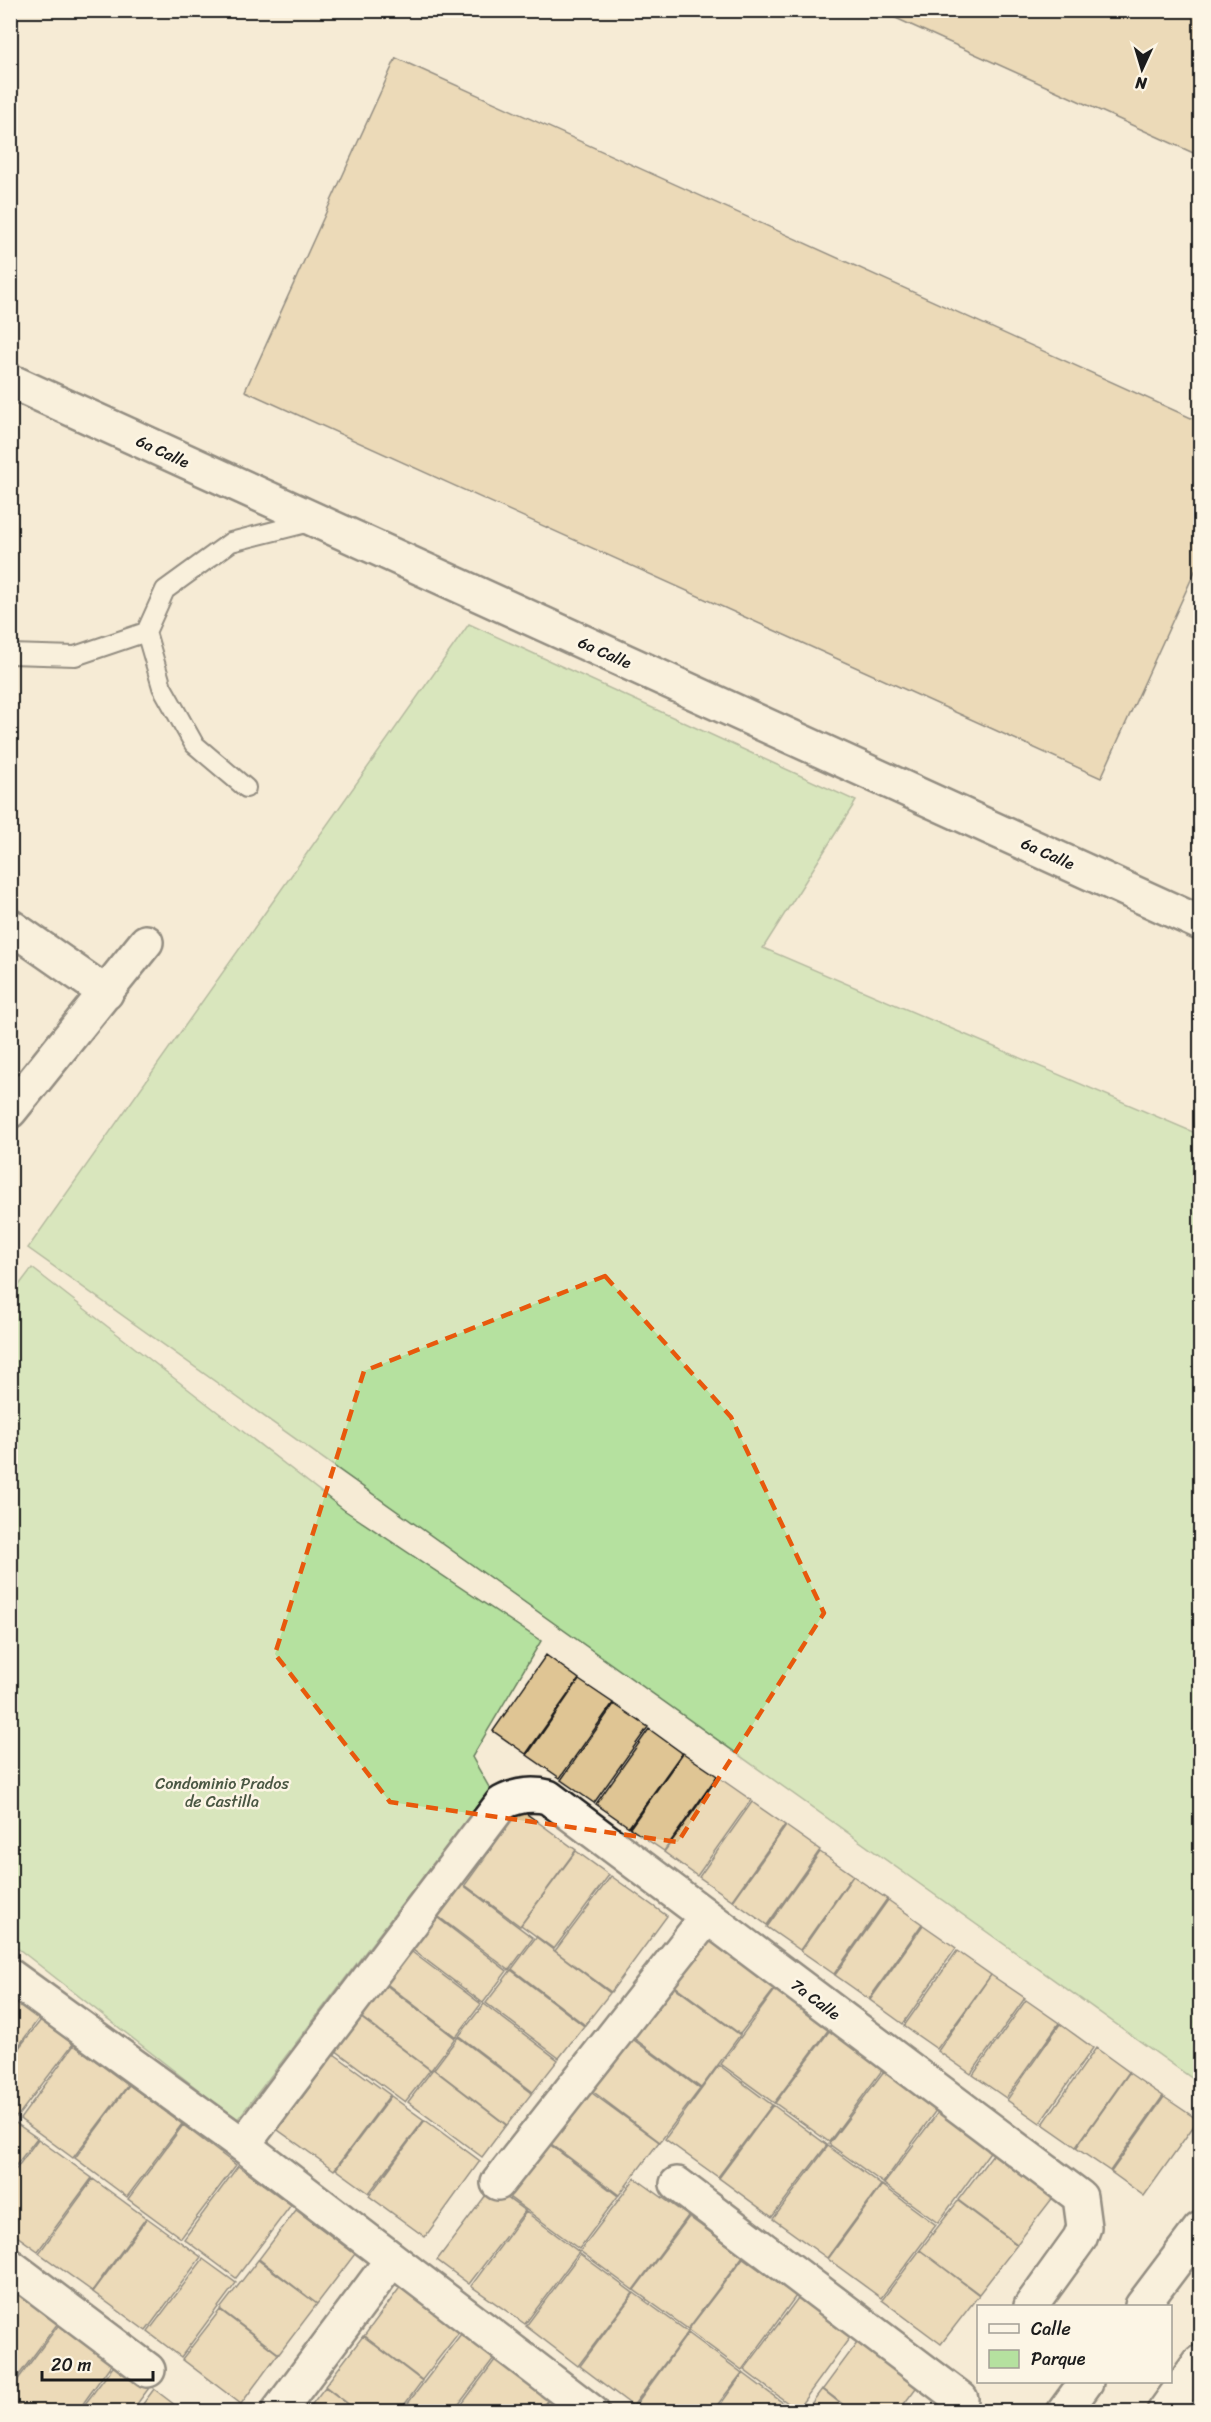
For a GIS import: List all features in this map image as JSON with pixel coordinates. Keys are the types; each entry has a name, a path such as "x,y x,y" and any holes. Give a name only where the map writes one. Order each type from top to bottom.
{"street":[{"name":"6a Calle","path":"10,381 1200,923"},
{"path":"10,926 106,993"},
{"path":"10,1111 146,942"},
{"name":"7a Calle","path":"243,2145 502,1803 524,1795 548,1797 1080,2197 1084,2227 1074,2250 1033,2305"},
{"path":"498,2183 706,1917"},
{"path":"10,1976 243,2145 391,2261 592,2412"},
{"path":"677,2184 964,2395"},
{"path":"1143,2305 1200,2229"},
{"path":"278,2412 391,2261"},
{"path":"10,2266 148,2370"},
{"path":"1164,2412 1200,2362"},
{"path":"1064,2412 1085,2383"}],"lane":[{"path":"246,788 194,744 162,687 146,632 165,590 231,542 316,520"},
{"path":"10,654 75,656 146,632"}],"highlighted area":[{"path":"605,1276 731,1417 824,1613 678,1842 390,1802 275,1654 364,1371"}],"green space":[{"path":"469,624 856,801 763,948 1200,1135 1200,2084 28,1248"},
{"name":"Condominio Prados de Castilla","path":"32,1268 344,1510 541,1641 472,1757 490,1789 237,2120 11,1943 10,1297"}],"building":[{"path":"878,10 1200,10 1200,156"},
{"path":"396,58 1200,422 1200,560 1101,778 245,391"},
{"path":"546,1655 579,1679 526,1754 493,1731"},
{"path":"579,1680 613,1703 560,1778 527,1755"},
{"path":"614,1704 648,1727 594,1803 561,1780"},
{"path":"649,1729 682,1753 629,1827 596,1804"},
{"path":"683,1753 717,1776 664,1851 630,1828"},
{"path":"718,1777 751,1800 697,1876 664,1852"},
{"path":"752,1802 785,1825 732,1900 699,1877"},
{"path":"520,1809 576,1850 520,1926 465,1885"},
{"path":"786,1826 820,1850 767,1925 733,1901"},
{"path":"576,1851 609,1875 554,1949 521,1925"},
{"path":"820,1852 853,1875 800,1950 767,1927"},
{"path":"611,1876 667,1916 611,1992 555,1951"},
{"path":"853,1876 887,1899 834,1974 801,1951"},
{"path":"459,1882 533,1938 509,1970 435,1914"},
{"path":"888,1900 922,1924 869,1999 835,1975"},
{"path":"434,1915 507,1971 483,2003 409,1947"},
{"path":"923,1925 956,1948 903,2024 870,2000"},
{"path":"706,1927 780,1982 740,2034 667,1980"},
{"path":"536,1937 610,1993 585,2025 512,1969"},
{"path":"408,1949 481,2004 456,2037 383,1981"},
{"path":"957,1951 991,1975 937,2049 904,2026"},
{"path":"511,1970 584,2026 559,2058 486,2003"},
{"path":"991,1975 1025,1998 971,2074 938,2051"},
{"path":"666,1981 740,2035 701,2088 627,2033"},
{"path":"382,1982 455,2038 431,2070 357,2014"},
{"path":"775,1990 829,2029 774,2103 721,2064"},
{"path":"10,1991 42,2014 18,2047 10,2042"},
{"path":"1026,2000 1059,2023 1006,2098 973,2075"},
{"path":"484,2004 558,2060 533,2092 459,2036"},
{"path":"356,2014 430,2070 405,2102 331,2047"},
{"path":"41,2020 73,2044 17,2117 10,2112 10,2059"},
{"path":"1060,2024 1093,2048 1040,2123 1007,2100"},
{"path":"830,2030 883,2069 829,2142 775,2103"},
{"path":"627,2035 700,2089 660,2142 587,2087"},
{"path":"458,2037 532,2093 507,2125 434,2069"},
{"path":"74,2045 128,2085 73,2158 20,2119"},
{"path":"1096,2048 1129,2072 1076,2147 1043,2124"},
{"path":"334,2054 390,2095 334,2170 278,2130"},
{"path":"719,2065 772,2105 718,2177 665,2139"},
{"path":"433,2069 506,2125 482,2157 408,2102"},
{"path":"884,2071 937,2109 883,2183 829,2144"},
{"path":"1129,2073 1163,2096 1110,2171 1076,2148"},
{"path":"129,2085 182,2124 127,2197 75,2158"},
{"path":"585,2088 659,2142 619,2195 546,2140"},
{"path":"391,2096 424,2120 369,2193 336,2169"},
{"path":"1164,2097 1198,2120 1144,2196 1111,2172"},
{"path":"773,2105 827,2145 772,2217 719,2178"},
{"path":"939,2111 992,2149 938,2223 884,2184"},
{"path":"10,2119 37,2138 10,2173"},
{"path":"425,2120 480,2161 425,2237 369,2196"},
{"path":"183,2125 236,2165 181,2238 128,2199"},
{"path":"38,2139 92,2178 38,2251 10,2231 10,2177"},
{"path":"545,2141 618,2196 579,2249 505,2194"},
{"path":"828,2146 881,2185 827,2258 773,2219"},
{"path":"996,2150 1055,2195 1017,2244 958,2200"},
{"path":"238,2166 291,2205 236,2278 184,2239"},
{"path":"635,2178 688,2216 633,2290 580,2251"},
{"path":"93,2179 146,2218 92,2291 39,2253"},
{"path":"882,2185 936,2225 881,2298 828,2259"},
{"path":"492,2187 525,2211 469,2284 437,2260"},
{"path":"958,2201 1017,2245 979,2294 920,2250"},
{"path":"296,2210 355,2254 317,2304 259,2259"},
{"path":"526,2212 579,2252 525,2324 471,2286"},
{"path":"689,2217 743,2256 688,2329 634,2290"},
{"path":"147,2218 201,2257 146,2331 93,2292"},
{"path":"920,2250 979,2295 941,2344 882,2300"},
{"path":"580,2254 633,2293 578,2366 526,2326"},
{"path":"743,2258 796,2296 742,2370 688,2330"},
{"path":"203,2259 236,2283 181,2357 148,2332"},
{"path":"258,2260 317,2304 279,2354 220,2309"},
{"path":"401,2286 460,2331 422,2380 364,2336"},
{"path":"10,2287 58,2323 10,2387"},
{"path":"634,2293 688,2332 633,2406 580,2366"},
{"path":"798,2298 851,2336 797,2410 744,2370"},
{"path":"220,2310 278,2354 241,2404 182,2359"},
{"path":"60,2323 113,2362 77,2412 27,2412 10,2399 10,2390"},
{"path":"688,2333 742,2373 712,2412 640,2412 634,2407"},
{"path":"461,2334 494,2358 453,2412 411,2412 405,2407"},
{"path":"363,2336 422,2381 399,2412 359,2412 325,2386"},
{"path":"860,2339 919,2384 898,2412 853,2412 823,2389"},
{"path":"495,2360 548,2399 539,2412 456,2412"},
{"path":"116,2363 149,2388 131,2412 79,2412"},
{"path":"743,2373 795,2412 715,2412"},
{"path":"325,2387 358,2412 306,2412"},
{"path":"154,2389 184,2412 137,2412"},
{"path":"822,2389 851,2412 805,2412"},
{"path":"549,2399 566,2412 540,2412"}]}
